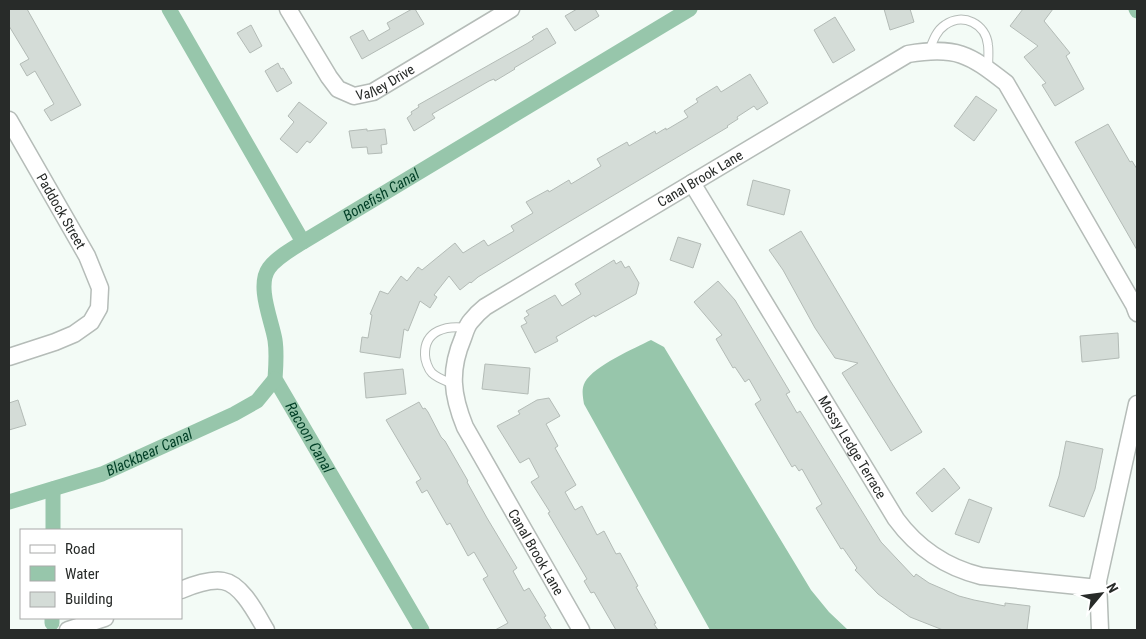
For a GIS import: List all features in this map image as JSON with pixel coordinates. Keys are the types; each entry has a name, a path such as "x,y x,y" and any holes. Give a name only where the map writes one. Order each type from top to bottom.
{"street":[{"name":"Valley Drive","path":"288,9 328,77 338,89 354,96 373,92 511,9"},
{"name":"Canal Brook Lane","path":"581,630 465,427 457,408 453,384 455,363 470,322 485,307 908,54 948,50 968,56 988,68 1006,83 1137,313"},
{"name":"Paddock Street","path":"9,120 14,141 94,270 100,288 99,308 91,322 74,334 9,357"},
{"name":"Mossy Ledge Terrace","path":"692,183 896,519 918,544 931,555 964,572 981,576 1098,588"},
{"path":"1100,630 1098,581 1137,404"},
{"path":"182,590 197,584 224,581 237,588 252,605 266,630"},
{"path":"68,630 101,619"}],"lane":[{"path":"928,51 936,34 944,26 952,21 963,19 973,22 985,35 988,44 988,68"},
{"path":"453,384 432,373 425,358 426,342 431,335 439,330 456,326 467,328"}],"water":[{"path":"651,340 664,347 811,590 829,612 848,630 710,630 584,404 583,387 590,376 615,358"}],"building":[{"path":"9,9 27,9 81,105 51,121 44,110 54,104 35,71 27,76 20,64 29,59 9,26"},
{"path":"415,9 424,24 362,59 350,37 363,30 369,41 390,29 387,23"},
{"path":"577,9 595,9 599,16 575,31 565,16"},
{"path":"884,9 910,9 914,22 890,30"},
{"path":"1023,9 1053,9 1044,21 1070,53 1066,56 1084,89 1055,106 1042,85 1046,83 1024,57 1038,46 1010,26"},
{"path":"835,17 855,50 833,63 814,30"},
{"path":"251,25 262,46 250,53 237,33"},
{"path":"547,28 556,43 495,81 494,79 489,81 432,114 435,118 414,131 407,118 412,114 411,112 419,107 418,105 528,43 534,39 532,37"},
{"path":"278,63 292,83 277,92 265,71"},
{"path":"750,74 768,103 757,110 754,106 737,117 738,119 728,127 478,277 460,290 449,276 434,295 437,297 430,308 420,301 408,331 404,329 400,358 360,352 362,337 368,338 372,315 370,314 380,291 388,294 401,276 407,281 418,267 422,270 455,243 463,253 484,240 488,246 514,231 511,226 533,213 526,202 548,190 549,192 569,180 571,184 601,166 597,159 627,142 629,146 655,131 656,134 666,128 666,130 688,117 684,111 698,102 696,99 717,86 721,92"},
{"path":"976,96 997,110 974,141 954,126"},
{"path":"299,102 327,123 310,143 307,141 297,153 280,139 294,122 288,116"},
{"path":"1108,124 1130,162 1132,161 1137,169 1137,250 1075,142"},
{"path":"367,129 367,131 385,129 387,144 381,145 382,153 368,154 367,147 352,148 349,131"},
{"path":"753,180 790,190 784,215 747,205"},
{"path":"801,231 922,432 891,451 842,373 858,363 835,358 815,328 783,270 769,250"},
{"path":"678,237 701,244 693,268 670,260"},
{"path":"614,260 616,264 621,261 625,268 629,266 639,283 636,294 556,337 558,341 535,353 521,326 527,323 524,318 529,315 526,311 555,295 562,306 581,294 575,284"},
{"path":"718,281 735,300 790,392 786,394 797,413 800,411 802,414 881,542 914,577 916,574 929,583 959,596 974,600 1005,606 1005,603 1030,606 1027,630 943,630 910,617 878,594 855,570 857,568 843,548 841,549 816,508 822,504 802,469 799,471 795,465 792,467 755,404 761,400 749,379 745,382 735,367 733,368 716,339 722,335 694,302"},
{"path":"1118,333 1119,358 1082,362 1080,336"},
{"path":"485,364 530,368 528,394 482,389"},
{"path":"403,369 406,394 366,398 364,373"},
{"path":"549,398 560,416 546,424 558,446 555,448 576,485 565,492 575,510 582,506 597,535 604,531 616,554 620,553 638,586 636,587 658,630 616,630 594,592 591,593 584,581 587,579 531,482 539,477 529,458 520,463 497,426 520,414 518,411 537,400"},
{"path":"18,400 26,425 9,430 9,403"},
{"path":"419,402 423,409 425,408 428,412 517,568 513,571 524,591 529,588 552,630 495,630 508,623 483,579 488,576 474,552 468,556 450,523 447,525 427,490 422,493 416,482 421,479 386,420"},
{"path":"1066,441 1103,449 1095,489 1084,517 1049,506 1059,476"},
{"path":"944,468 960,488 932,512 916,493"},
{"path":"969,499 992,508 979,543 955,534"}],"waterway":[{"name":"Bonefish Canal","path":"169,9 303,242 690,9"},
{"name":"Racoon Canal","path":"303,242 276,260 265,275 264,294 276,345 275,379 422,630"},
{"name":"Blackbear Canal","path":"9,502 102,474 234,414 257,401 275,379"},
{"path":"53,489 53,529"}]}
